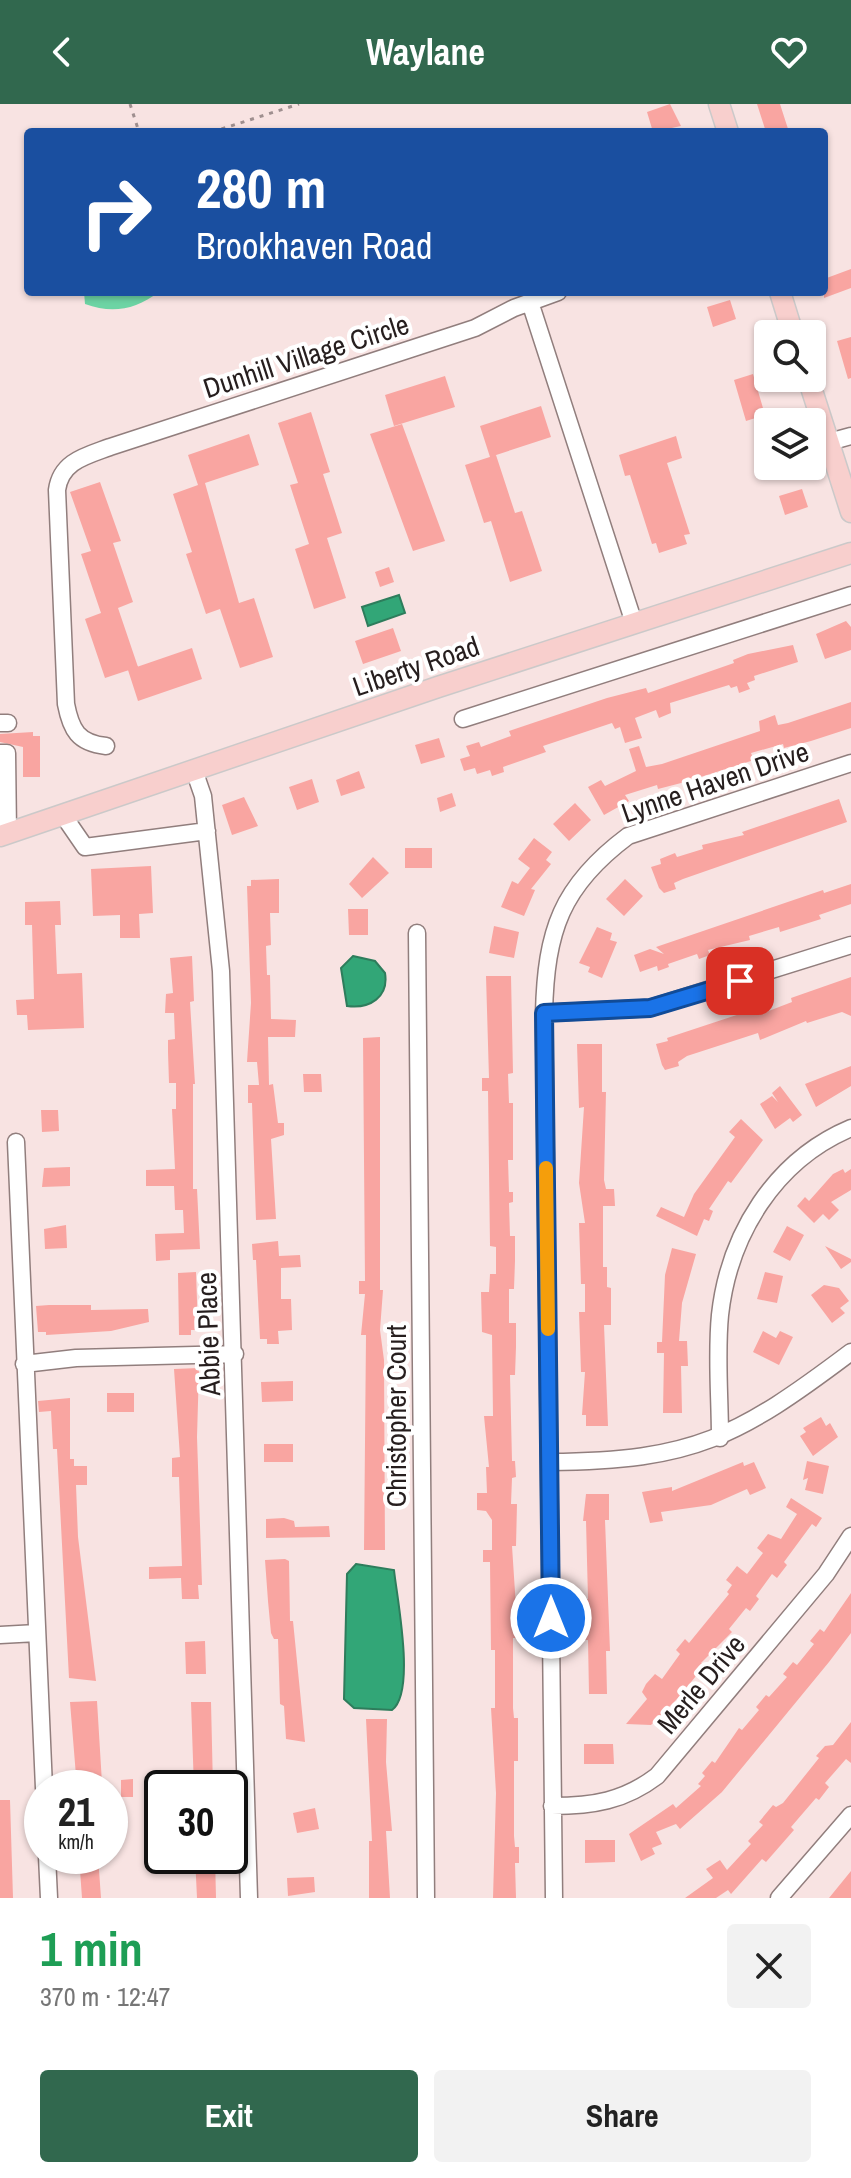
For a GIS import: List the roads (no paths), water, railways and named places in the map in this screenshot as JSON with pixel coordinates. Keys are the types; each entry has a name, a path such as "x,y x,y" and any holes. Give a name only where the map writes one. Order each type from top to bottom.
{"main road":[{"path":"719,104 727,128"},
{"path":"781,296 789,320"},
{"path":"813,392 851,512"},
{"name":"Liberty Road","path":"4,834 851,553"}],"street":[{"path":"547,296 530,302 634,623"},
{"name":"Dunhill Village Circle","path":"106,746 91,745 75,733 66,704 57,490 62,472 77,460 110,447 475,328 530,302"},
{"path":"829,442 851,436"},
{"path":"463,719 851,595"},
{"path":"0,753 7,753 4,834"},
{"name":"Lynne Haven Drive","path":"554,1898 544,1013 546,965 560,913 573,888 605,853 628,836 851,763"},
{"name":"Abbie Place","path":"194,770 203,796 221,971 235,1354 249,1898"},
{"path":"63,815 85,847 207,831"},
{"name":"Christopher Court","path":"417,933 426,1898"},
{"path":"544,1013 650,1008 851,945"},
{"path":"720,1438 720,1319 730,1265 740,1237 773,1185 793,1165 817,1146 851,1128"},
{"path":"16,1142 43,1770"},
{"path":"550,1462 635,1459 720,1438 781,1405 851,1352"},
{"path":"24,1364 76,1358 235,1354"},
{"name":"Merle Drive","path":"552,1806 606,1803 641,1788 657,1776 826,1574 851,1536"},
{"path":"0,1635 37,1633"},
{"path":"779,1898 851,1815"},
{"path":"48,1874 49,1898"}]}
